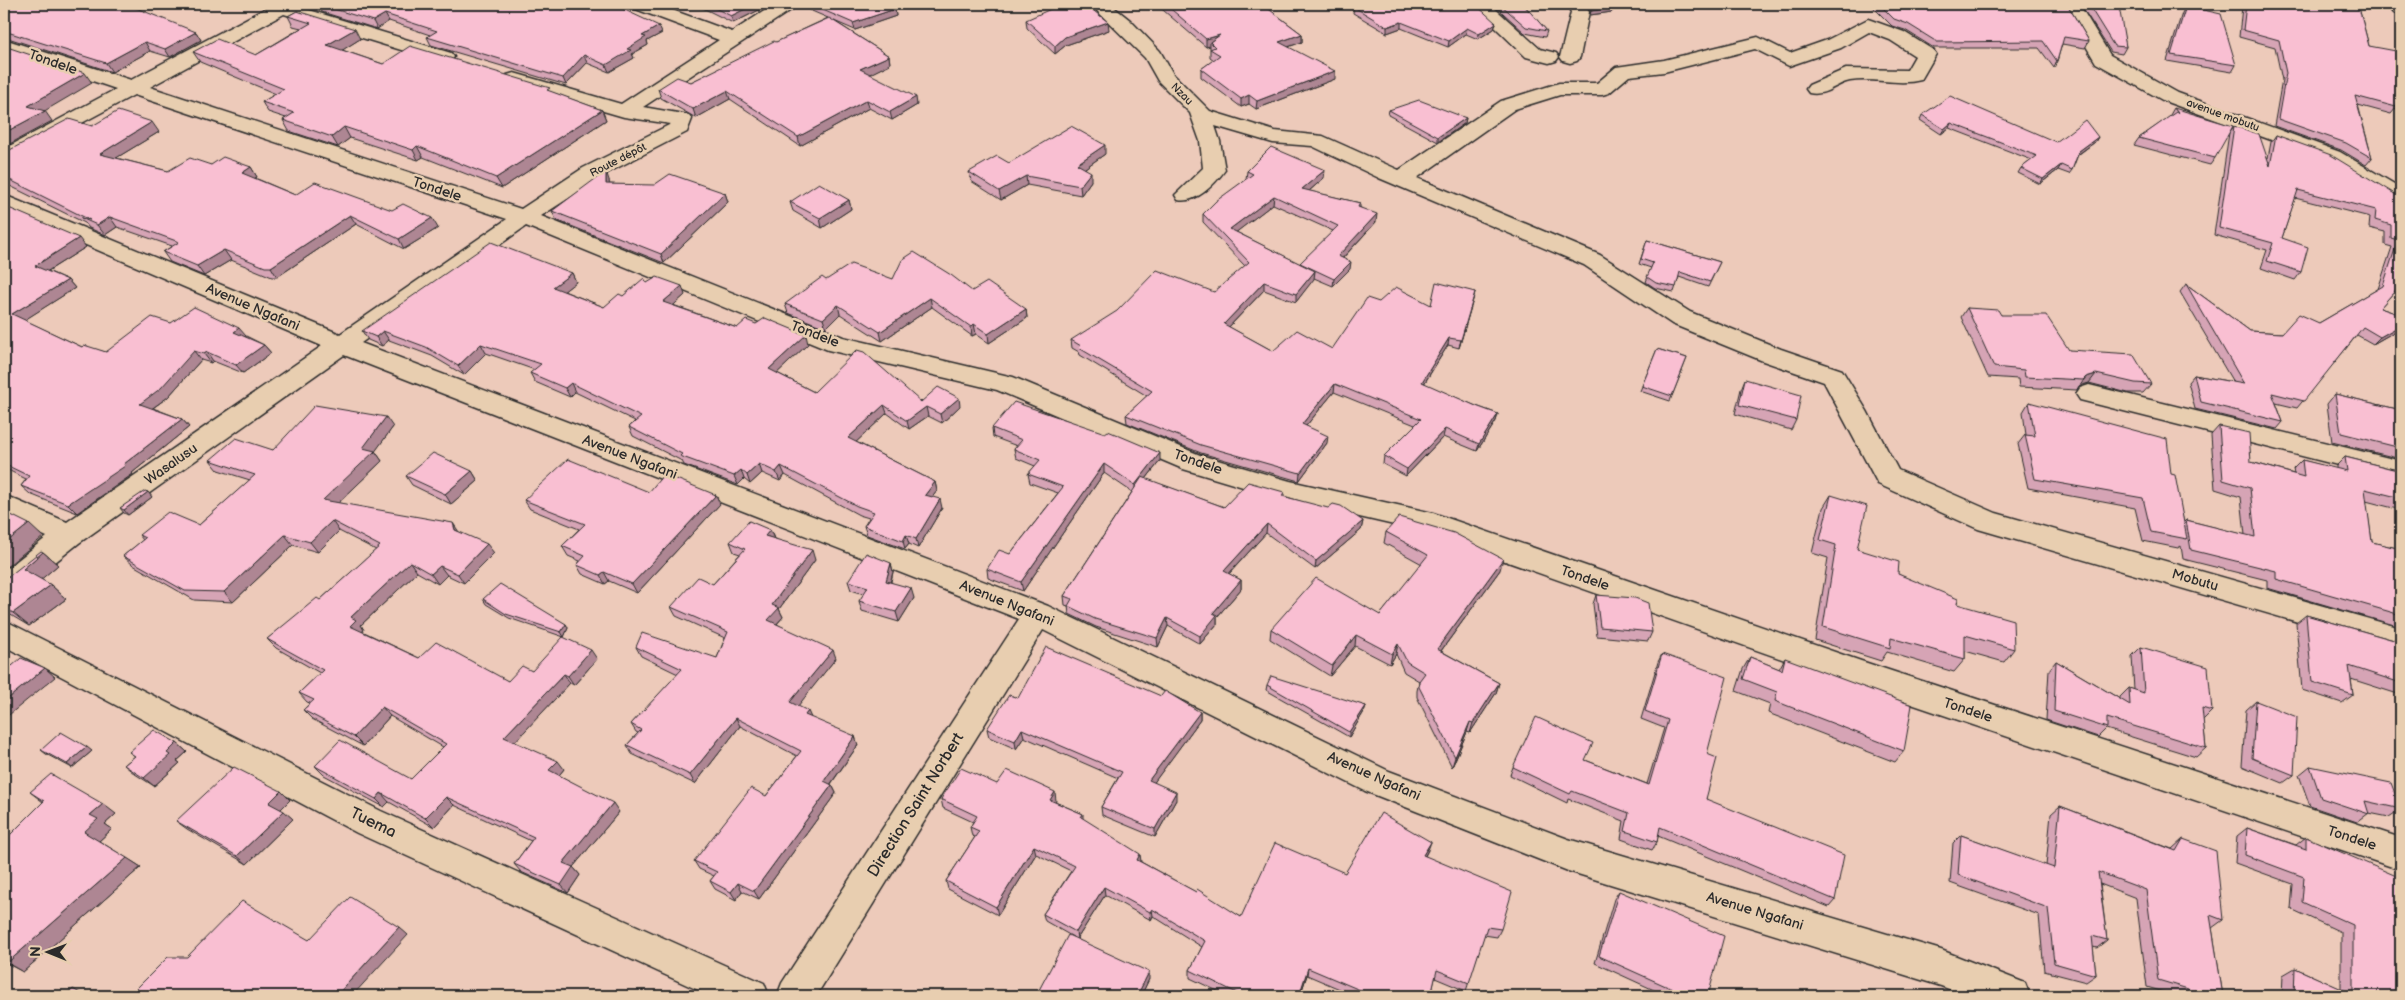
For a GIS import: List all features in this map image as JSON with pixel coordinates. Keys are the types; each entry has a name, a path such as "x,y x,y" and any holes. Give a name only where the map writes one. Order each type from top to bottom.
{"street":[{"path":"640,4 733,39"},
{"path":"501,75 624,111 787,4"},
{"name":"Nzau","path":"1099,4 1123,24 1153,55 1165,77 1201,114 1210,141 1214,170 1186,194"},
{"path":"1480,4 1532,53 1550,57"},
{"path":"1570,57 1580,12 1575,4"},
{"name":"avenue mobutu","path":"2070,4 2103,59 2171,96 2333,156 2401,197"},
{"path":"2396,4 2401,8"},
{"path":"4,157 280,5 463,63"},
{"path":"1401,179 1508,105 1559,89 1602,89 1623,71 1664,66 1758,43 1789,60 1834,44 1868,25 1897,36 1926,54 1914,76 1846,75 1816,89"},
{"name":"Tondele","path":"4,45 524,217 837,344 1004,383 1192,462 1290,491 1423,521 1861,674 2401,854"},
{"name":"Route dépôt","path":"341,344 524,217 600,167 639,147 664,138 680,128 682,119 624,111"},
{"name":"Mobutu","path":"1201,114 1273,137 1316,140 1401,179 1592,260 1682,318 1833,376 1854,411 1888,478 1988,521 2401,640"},
{"name":"Avenue Ngafani","path":"4,202 341,344 1038,614 1377,780 1568,854 1941,968 2012,996"},
{"name":"Wasalusu","path":"4,587 69,535 341,344"},
{"path":"2089,394 2401,471"},
{"path":"4,505 69,535"},
{"name":"Direction Saint Norbert","path":"795,996 1038,614"},
{"name":"Tuema","path":"4,632 369,822 752,996"}],"building":[{"path":"4,4 126,4 196,32 165,49 145,42 106,63 4,31"},
{"path":"318,4 612,4 659,26 642,36 646,37 627,49 631,50 606,65 584,55 563,78 427,37 437,31 385,14 373,21"},
{"path":"707,4 755,4 731,16"},
{"path":"809,4 889,4 895,9 853,23"},
{"path":"1062,4 1085,4 1108,22 1065,37 1055,46 1026,20"},
{"path":"1165,4 1262,4 1302,34 1279,42 1335,71 1257,101 1249,95 1241,99 1201,69 1220,55 1210,49 1215,47 1210,42 1220,35 1206,39"},
{"path":"1362,4 1475,4 1496,23 1479,34 1467,28 1449,41 1401,22 1387,27 1354,7"},
{"path":"1500,4 1523,4 1547,31 1526,27"},
{"path":"1590,4 1611,4 1613,7 1591,11 1592,6"},
{"path":"1879,4 2067,4 2089,41 2064,37 2057,61 2043,41 1937,42 1908,24 1894,19"},
{"path":"2088,4 2117,4 2119,6 2126,47 2114,46"},
{"path":"2246,4 2358,4 2369,46 2396,51 2401,72 2401,102 2397,101 2396,107 2355,96 2372,158 2346,143 2278,119 2286,73 2279,40 2243,30"},
{"path":"2186,6 2221,14 2236,65 2171,55"},
{"path":"297,11 355,29 327,45 383,64 410,46 550,88 547,90 602,110 496,178 417,146 413,150 344,127 332,137 283,120 294,113 262,102 284,89 193,52 217,39 256,55 311,23 288,16"},
{"path":"829,18 889,56 860,69 916,97 890,112 867,100 798,137 727,91 693,109 658,89 677,77 691,82 774,41 776,42"},
{"path":"4,46 85,73 28,106 45,111 4,133"},
{"path":"1950,96 2056,142 2085,120 2098,137 2079,151 2072,170 2061,165 2043,179 2021,168 2037,156 1951,123 1944,129 1922,115"},
{"path":"1419,100 1466,118 1438,137 1389,110"},
{"path":"2174,108 2233,126 2215,158 2139,138 2176,112 2178,113"},
{"path":"118,111 152,122 100,154 168,171 190,158 211,165 223,157 251,167 242,173 295,195 315,182 392,210 403,204 432,218 399,239 350,215 271,267 265,267 224,250 197,266 163,252 179,242 110,217 97,225 4,177 4,153 69,119 92,126"},
{"path":"1071,126 1105,145 1077,164 1091,172 1080,186 1026,176 999,191 969,172 997,156 1009,163"},
{"path":"2234,126 2259,134 2270,166 2276,135 2331,155 2401,197 2401,284 2380,308 2401,315 2401,325 2380,337 2363,327 2304,401 2272,393 2283,422 2201,402 2194,375 2244,384 2186,284 2250,331 2282,333 2299,314 2319,323 2383,286 2398,240 2391,238 2391,225 2375,220 2376,210 2298,190 2282,238 2308,247 2301,272 2267,261 2273,243 2219,228"},
{"path":"1271,147 1325,170 1302,189 1360,203 1358,207 1377,214 1338,256 1351,262 1334,279 1300,263 1338,226 1274,196 1230,229 1315,271 1296,294 1264,282 1224,324 1273,351 1297,330 1332,349 1367,298 1379,302 1396,287 1431,305 1436,282 1475,292 1461,340 1449,338 1422,382 1498,414 1479,444 1445,429 1407,469 1384,456 1421,419 1335,384 1302,424 1328,436 1300,473 1201,445 1126,415 1152,391 1079,348 1081,346 1071,340 1117,311 1157,270 1214,292 1249,262 1203,214 1216,201 1253,174 1247,171"},
{"path":"606,171 606,184 654,185 670,174 725,193 661,254 552,211"},
{"path":"819,183 849,200 820,218 790,202"},
{"path":"4,206 79,238 35,266 68,280 12,314 82,347 84,345 106,352 152,317 171,323 194,307 239,328 234,332 264,345 236,365 207,352 204,354 194,351 161,388 140,404 182,419 124,464 125,466 68,504 21,486 29,476 4,464 4,384 9,381 4,379"},
{"path":"1647,240 1720,262 1710,282 1680,272 1676,287 1656,283 1647,277 1653,263 1641,259"},
{"path":"491,242 572,273 553,287 604,307 619,294 623,296 644,278 647,283 657,277 682,286 663,302 737,328 746,320 756,324 765,318 806,335 769,369 814,392 857,350 864,352 921,402 938,387 959,398 940,414 926,407 907,421 884,405 848,438 935,482 925,495 940,499 916,539 906,535 903,541 864,526 874,512 857,506 781,466 776,472 759,464 747,475 741,470 734,476 680,456 682,454 629,427 641,417 571,383 565,388 530,373 541,364 481,344 458,366 426,347 383,331 376,337 362,331"},
{"path":"914,252 951,275 972,291 987,282 1026,309 988,334 974,324 971,327 930,298 880,332 838,305 823,319 785,304 822,277 826,280 851,264 893,279 902,260"},
{"path":"1967,308 1998,310 2001,315 2046,315 2069,350 2133,354 2151,384 2135,383 2096,374 2083,380 2025,377 2024,370 1994,367"},
{"path":"1657,349 1687,358 1672,396 1642,386"},
{"path":"1745,379 1801,395 1796,420 1739,405"},
{"path":"2335,394 2401,410 2401,448 2341,433"},
{"path":"1014,402 1105,433 1108,431 1160,453 1135,485 1104,464 1021,582 987,569 999,550 1010,554 1063,487 1028,474 1040,460 1014,449 1022,440 992,428"},
{"path":"2029,402 2167,439 2171,474 2175,475 2187,539 2151,532 2143,498 2035,479 2025,435 2035,436"},
{"path":"315,405 386,417 363,448 375,451 323,500 453,523 455,530 487,544 458,574 440,566 431,574 410,562 351,617 356,620 350,626 419,658 436,642 508,681 522,666 532,671 563,637 591,650 568,676 564,674 504,737 558,761 549,770 613,803 563,863 573,867 561,885 514,864 534,837 446,797 425,818 381,793 376,799 315,766 340,740 411,779 446,744 382,707 354,737 303,710 314,700 299,693 323,670 267,639 317,598 320,600 380,546 332,521 310,542 285,535 224,592 185,591 123,556 145,538 139,535 168,512 199,525 255,475 210,460 236,438 273,450"},
{"path":"2219,426 2249,433 2251,462 2304,477 2302,460 2347,471 2345,457 2401,471 2401,498 2365,489 2372,542 2401,549 2401,615 2276,579 2276,571 2191,550 2186,520 2255,537 2250,488 2223,480"},
{"path":"433,453 472,471 445,494 406,476"},
{"path":"568,459 649,492 664,474 716,495 632,584 604,572 600,575 577,565 585,556 562,546 585,524 524,500"},
{"path":"1142,477 1224,507 1248,482 1284,492 1282,496 1328,508 1333,504 1341,506 1363,521 1316,561 1267,524 1224,571 1241,580 1213,613 1217,615 1200,636 1167,618 1157,638 1095,619 1068,606 1072,599 1064,596"},
{"path":"145,491 148,492 124,510 120,508"},
{"path":"1831,495 1867,506 1857,549 1899,562 1898,574 1958,599 1957,604 2013,620 2014,649 1965,635 1965,659 1891,638 1890,648 1823,627 1836,545 1820,540"},
{"path":"9,514 29,524 4,544 4,518"},
{"path":"1399,517 1454,533 1503,559 1437,649 1499,683 1473,723 1470,722 1455,757 1419,687 1419,681 1425,673 1407,662 1398,644 1392,654 1356,635 1332,666 1271,629 1316,578 1380,615 1428,555 1386,532"},
{"path":"749,521 770,530 765,536 812,550 772,605 779,608 768,620 833,650 790,702 808,711 805,715 855,736 824,781 832,785 754,891 738,883 731,892 710,881 717,872 694,861 751,788 766,796 801,751 736,718 690,775 627,745 641,730 631,724 682,669 636,647 642,633 717,658 728,632 671,607 698,577 713,584 745,549 730,542"},
{"path":"41,551 43,552 23,569 51,585 13,613 4,607 4,580"},
{"path":"866,553 891,563 886,581 911,588 896,612 859,601 868,587 848,581"},
{"path":"500,584 566,624 561,632 506,614 483,599"},
{"path":"1596,595 1635,598 1648,603 1652,632 1600,627"},
{"path":"2306,615 2401,642 2401,683 2349,666 2353,695 2312,682"},
{"path":"1046,647 1161,696 1165,691 1200,712 1149,780 1176,792 1155,829 1101,807 1122,772 1022,729 1015,741 987,729 1009,695 1018,698"},
{"path":"2141,647 2208,667 2212,711 2202,708 2206,748 2107,718 2107,728 2054,711 2056,661 2130,705 2129,688 2144,693"},
{"path":"1662,654 1727,677 1707,754 1717,758 1706,799 1844,855 1835,900 1660,827 1657,842 1625,831 1629,813 1572,791 1570,794 1513,767 1536,717 1593,743 1585,760 1649,785 1668,720 1645,711"},
{"path":"1750,657 1782,670 1785,658 1912,705 1904,751 1775,701 1777,692 1743,679"},
{"path":"21,658 45,668 4,702 4,661 12,666"},
{"path":"1271,676 1366,706 1349,732 1267,685"},
{"path":"2256,701 2297,717 2294,775 2252,758"},
{"path":"154,730 177,743 167,753 170,755 144,778 124,765 135,756 129,752"},
{"path":"61,732 87,747 67,764 41,750"},
{"path":"2310,766 2391,783 2401,809 2365,801 2369,814 2321,798"},
{"path":"234,767 281,791 269,803 284,811 237,856 176,821"},
{"path":"961,768 997,784 1007,770 1055,792 1050,800 1083,814 1081,817 1140,854 1137,860 1196,892 1197,889 1241,917 1275,843 1345,873 1381,813 1431,842 1423,855 1512,892 1501,929 1487,927 1469,983 1437,970 1431,996 1374,996 1308,968 1299,996 1238,996 1239,994 1190,970 1205,941 1152,909 1150,912 1104,887 1076,932 1043,914 1075,866 1034,846 996,907 946,881 979,831 970,827 977,816 941,799"},
{"path":"51,774 103,804 90,815 98,819 84,832 127,858 7,963 4,961 4,841 44,801 30,792"},
{"path":"2060,806 2176,851 2183,839 2216,851 2223,920 2210,915 2223,996 2189,996 2188,989 2158,980 2146,890 2098,872 2107,940 2092,936 2096,975 2054,963 2048,908 1958,875 1961,835 2054,868"},
{"path":"2247,828 2306,849 2306,837 2401,878 2401,996 2294,996 2295,968 2353,994 2353,925 2302,902 2304,877 2245,855"},
{"path":"1619,891 1724,936 1708,996 1688,996 1599,956"},
{"path":"350,897 399,927 336,996 147,996 136,989 168,957 187,957 242,901 309,940"},
{"path":"1068,935 1149,972 1137,996 1052,996 1039,990"},
{"path":"73,989 85,996 66,996"}]}
